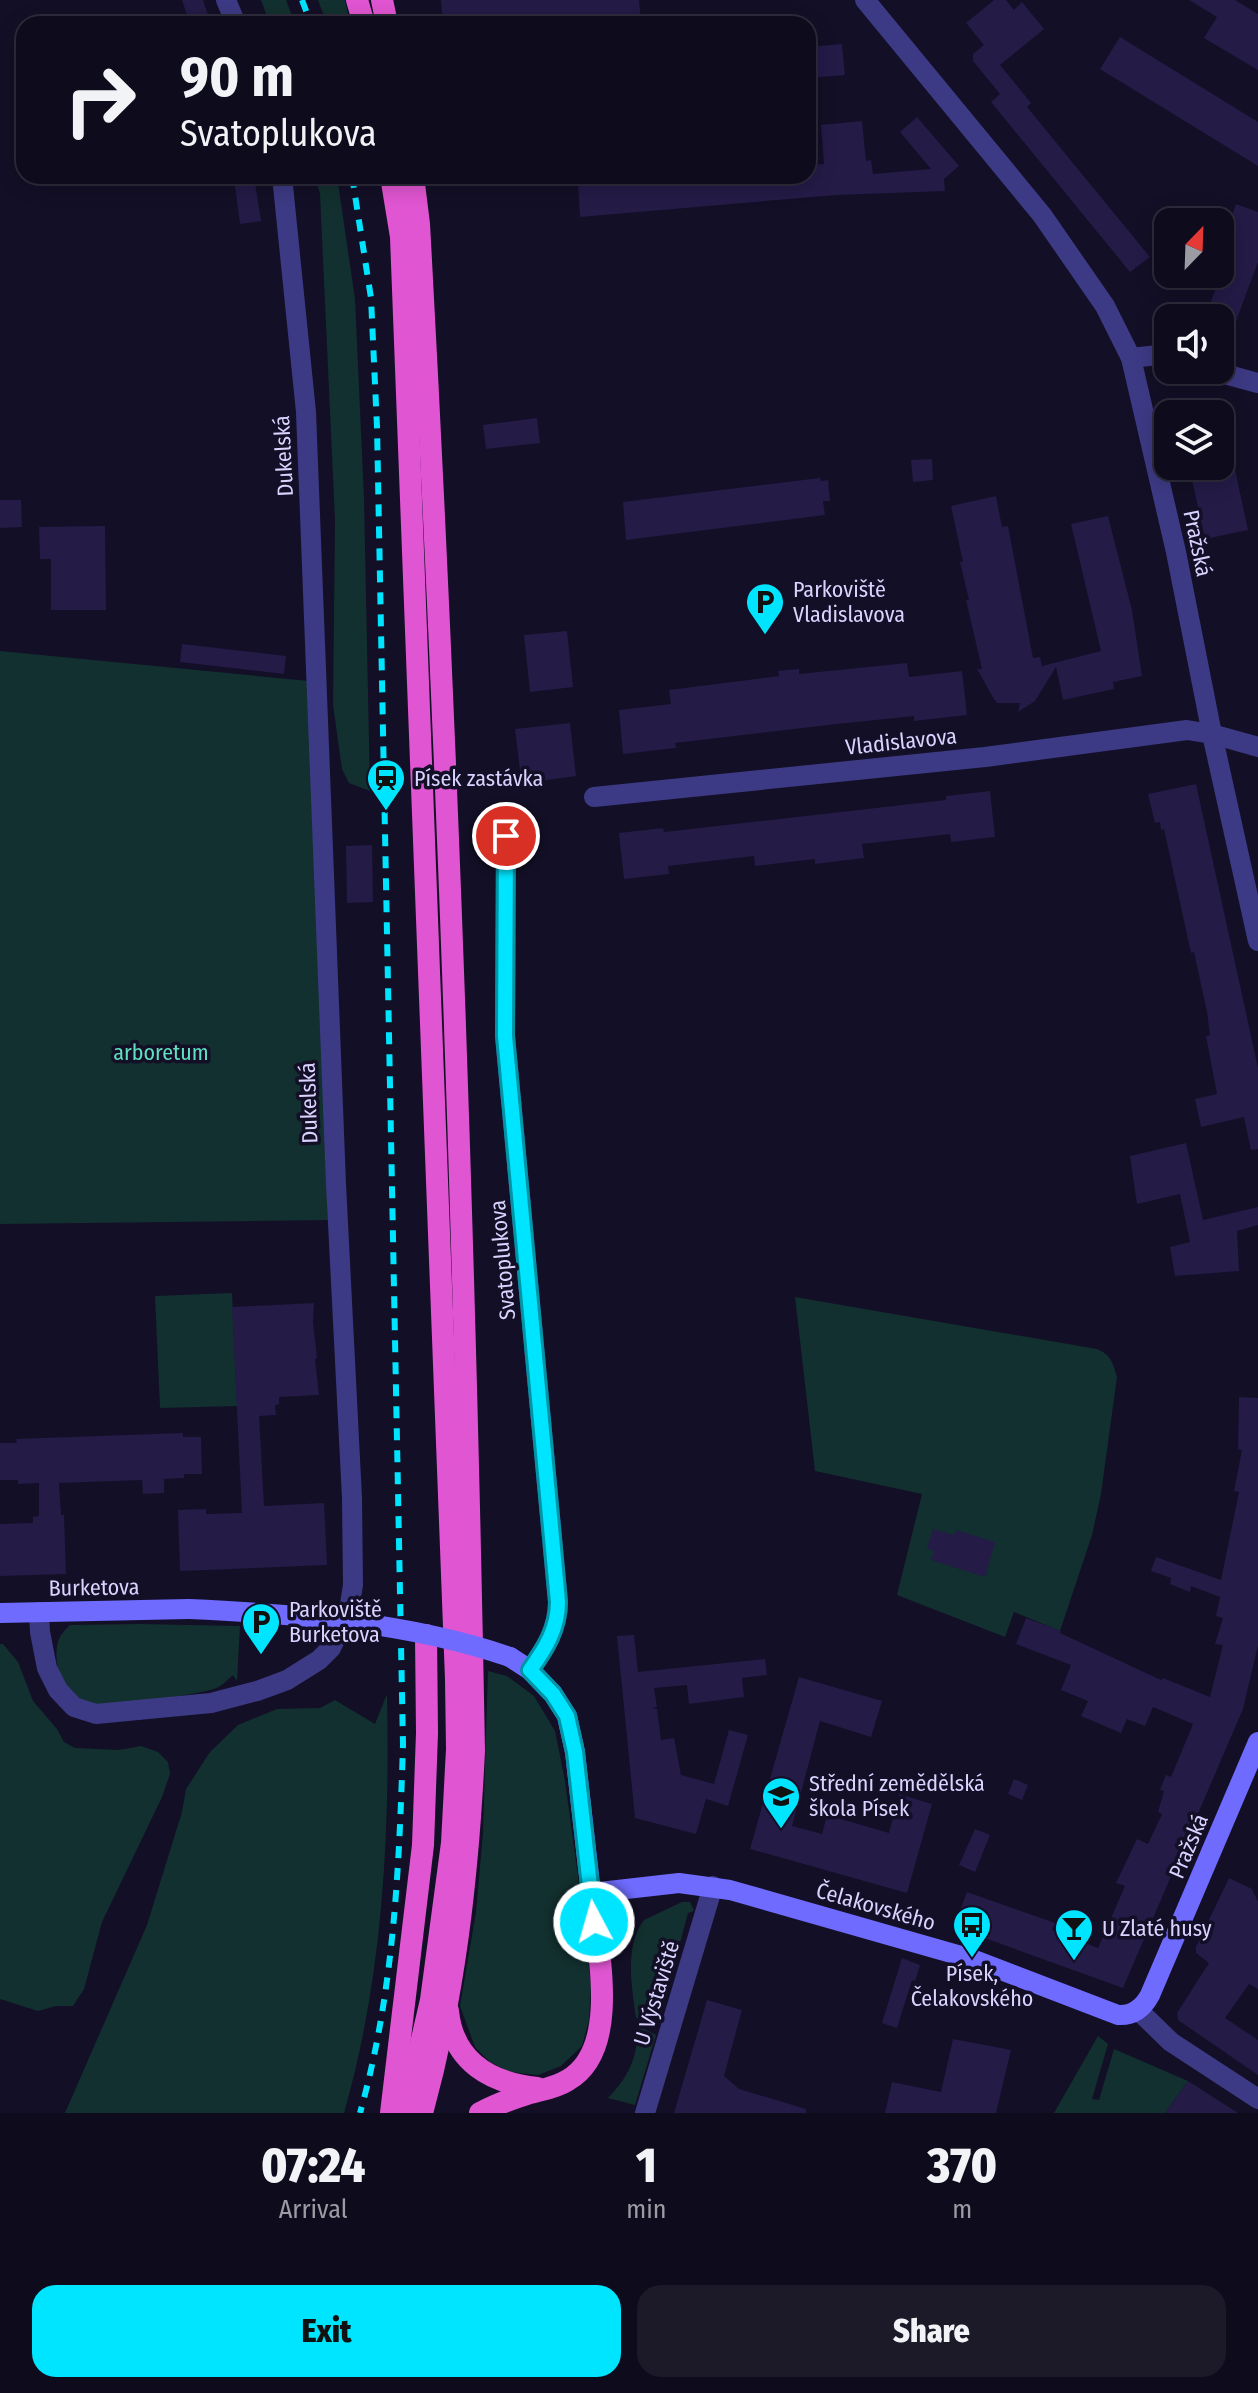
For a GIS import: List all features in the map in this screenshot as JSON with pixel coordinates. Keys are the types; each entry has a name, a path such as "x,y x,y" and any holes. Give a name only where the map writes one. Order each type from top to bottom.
{"highway":[{"path":"392,184 401,237 457,1749 452,1843 431,2000 405,2113"},
{"path":"414,184 419,224 437,552 472,1597 474,1751 470,1842 460,1933 448,2006 422,2113"},
{"path":"391,2113 423,1845 426,1635"},
{"path":"480,2113 568,2081 585,2066 598,2040 603,2012 591,1893"},
{"path":"448,2006 457,2041 476,2066 492,2077 516,2085 547,2089"}],"main road":[{"name":"Burketova","path":"0,1613 189,1609 321,1618 471,1644 510,1657 530,1670 553,1694 567,1716 575,1752 591,1893"},
{"name":"Pražská","path":"1138,2010 1150,1995 1258,1742"},
{"name":"Čelakovského","path":"591,1893 662,1884 713,1886 972,1959 1110,2013 1130,2015 1138,2010"}],"street":[{"name":"Pražská","path":"865,0 1042,215 1105,306 1131,358 1176,552 1258,941"},
{"name":"Dukelská","path":"39,1612 47,1668 58,1690 74,1707 96,1714 211,1703 287,1680 319,1660 331,1648 349,1610 352,1498 336,1184 306,412 283,184"},
{"path":"1131,358 1154,355"},
{"path":"1234,376 1258,383"},
{"name":"Vladislavova","path":"594,797 985,757 1187,730 1258,747"},
{"name":"Svatoplukova","path":"506,836 505,1036 558,1602 558,1621 530,1670"},
{"name":"U Výstaviště","path":"645,2113 713,1886"},
{"path":"1138,2010 1171,2042 1258,2099"}],"green space":[{"path":"261,0 286,0 292,16 267,16"},
{"path":"318,0 345,0 348,16 324,16"},
{"path":"317,184 338,184 355,299 364,498 370,791 349,783 342,769 333,705 335,520"},
{"name":"arboretum","path":"0,651 309,681 328,1220 0,1224"},
{"path":"232,1293 237,1406 160,1408 155,1296"},
{"path":"795,1297 1097,1349 1108,1357 1117,1377 1101,1494 1092,1535 1060,1631 1014,1612 1005,1637 897,1595 922,1494 815,1471"},
{"path":"70,1625 240,1626 237,1681 233,1675 214,1689 115,1704 91,1704 74,1695 58,1669 57,1648 62,1633"},
{"path":"0,1644 18,1662 33,1701 64,1742 75,1748 119,1750 141,1746 158,1752 168,1762 170,1774 162,1797 102,1922 84,1989 73,2006 56,2006 38,2011 0,1999"},
{"path":"488,1671 507,1676 534,1696 555,1731 578,1876 591,1984 589,2020 582,2046 561,2066 538,2075 510,2072 490,2062 475,2047 460,2006 476,1912 483,1833"},
{"path":"387,1694 385,1853 376,1958 368,2010 344,2113 65,2113 147,1925 182,1812 186,1789 210,1752 238,1725 277,1709 320,1708 335,1700 375,1724"},
{"path":"682,1902 690,1902 694,1911 688,1913 658,2025 636,2018 631,1967 634,1942 644,1920"},
{"path":"637,2025 656,2035 635,2105 608,2098 631,2065"},
{"path":"1098,2036 1108,2044 1092,2099 1099,2100 1114,2049 1188,2081 1165,2113 1054,2113"}],"building":[{"path":"182,0 203,0 208,16 187,16"},
{"path":"441,0 639,0 640,16 442,16"},
{"path":"994,0 1006,0 1014,10 1022,2 1044,29 1000,65 1031,103 1027,107 1150,257 1130,272 991,102 1000,94 973,61 973,54 984,45 966,23"},
{"path":"1189,0 1235,0 1258,14 1258,70 1204,38 1217,17"},
{"path":"1120,37 1258,122 1258,166 1100,69"},
{"path":"842,44 845,75 816,77 816,46"},
{"path":"917,117 959,166 944,179 945,191 836,195 580,217 578,184 816,184 816,164 824,164 821,125 862,121 866,161 871,160 873,174 931,169 900,132"},
{"path":"235,184 255,184 261,221 240,224"},
{"path":"1236,204 1258,212 1258,262 1234,327 1234,304 1210,304 1216,288 1234,288"},
{"path":"537,418 540,443 486,449 483,425"},
{"path":"932,459 933,480 913,482 911,460"},
{"path":"1234,465 1248,530 1205,539 1192,480 1234,480"},
{"path":"820,478 821,481 828,480 830,501 823,501 825,515 626,540 623,502"},
{"path":"996,496 1002,527 1008,526 1033,658 1040,657 1042,666 1101,651 1071,524 1108,516 1132,610 1142,676 1113,682 1114,689 1063,700 1056,667 1035,701 1018,712 1020,703 997,703 977,669 982,669 966,600 969,600 960,562 963,562 951,506"},
{"path":"0,500 21,500 22,527 0,528"},
{"path":"105,526 106,610 51,610 51,559 40,559 39,527"},
{"path":"567,631 573,687 530,692 524,635"},
{"path":"182,644 286,656 284,674 180,662"},
{"path":"907,663 909,677 962,671 967,715 914,721 914,716 828,725 675,743 676,748 623,754 619,710 671,704 669,690 779,676 778,671 799,669 799,674"},
{"path":"570,723 576,776 522,787 515,729"},
{"path":"1196,784 1258,1068 1258,1149 1251,1150 1244,1117 1201,1127 1195,1099 1217,1094 1206,1036 1210,1035 1207,1012 1164,829 1161,830 1160,822 1155,823 1148,794"},
{"path":"990,791 995,837 951,842 950,834 862,844 864,858 815,864 815,859 755,866 754,856 668,866 669,874 624,879 619,833 663,828 664,832 946,800 946,796"},
{"path":"372,845 373,902 347,903 346,846"},
{"path":"1186,1143 1203,1220 1258,1207 1258,1225 1237,1231 1239,1271 1175,1276 1170,1247 1190,1242 1180,1194 1137,1204 1130,1156"},
{"path":"314,1303 319,1395 279,1397 279,1404 275,1405 276,1415 259,1416 264,1506 324,1503 327,1565 180,1571 178,1510 206,1509 206,1514 242,1513 232,1307"},
{"path":"1239,1397 1258,1398 1258,1645 1243,1709 1123,1988 954,1927 967,1892 1055,1923 1052,1930 1098,1948 1125,1886 1116,1883 1137,1839 1148,1844 1162,1814 1158,1812 1164,1791 1160,1790 1166,1775 1171,1777 1193,1724 1153,1707 1145,1726 1127,1719 1121,1733 1081,1716 1088,1701 1061,1690 1071,1665 1016,1644 1026,1618 1061,1631 1161,1680 1163,1678 1210,1697 1223,1645 1215,1644 1223,1618 1216,1616 1220,1597 1191,1586 1190,1592 1170,1584 1171,1578 1151,1571 1156,1557 1221,1580 1239,1492 1234,1491 1242,1450 1238,1449"},
{"path":"183,1433 183,1437 201,1437 202,1474 164,1479 164,1493 143,1494 142,1480 59,1483 61,1515 64,1515 66,1574 0,1576 0,1524 33,1523 33,1517 39,1516 39,1483 18,1484 18,1480 0,1480 0,1443 17,1443 16,1439"},
{"path":"933,1529 954,1535 956,1530 995,1542 985,1577 931,1560 934,1551 927,1548"},
{"path":"634,1635 638,1672 765,1659 767,1675 742,1678 744,1697 689,1704 687,1685 654,1688 657,1707 652,1708 657,1709 661,1740 674,1738 681,1775 714,1784 729,1730 748,1735 728,1806 706,1799 696,1834 635,1818 617,1636"},
{"name":"Střední zemědělská škola Písek","path":"799,1677 882,1701 871,1737 820,1721 792,1826 822,1834 827,1815 889,1833 899,1794 932,1804 907,1893 750,1849"},
{"path":"1014,1779 1028,1785 1022,1800 1008,1794"},
{"path":"975,1829 990,1835 975,1872 959,1865"},
{"path":"1229,1878 1252,1889 1258,1902 1258,1989 1249,1984 1225,2018 1258,2040 1258,2075 1178,2020 1177,2013 1209,1963 1196,1953 1196,1947"},
{"path":"902,1958 920,1965 897,2028 882,2023"},
{"path":"707,2000 742,2010 724,2076 739,2089 806,2109 806,2113 674,2113"},
{"path":"953,2039 1011,2050 996,2113 885,2113 892,2082 941,2092"},
{"path":"1188,2081 1238,2113 1165,2113"}],"railway":[{"path":"302,0 308,16"},
{"path":"353,184 371,298 377,427 403,1745 393,1930 380,2022 360,2113"}],"place":[{"name":"Parkoviště Vladislavova","path":"765,636"},
{"name":"Písek zastávka","path":"386,812"},
{"name":"Parkoviště Burketova","path":"261,1656"},
{"name":"Střední zemědělská škola Písek","path":"781,1830"},
{"name":"Písek, Čelakovského","path":"972,1959"},
{"name":"U Zlaté husy","path":"1074,1962"}],"route":[{"path":"506,836 505,1036 558,1602 558,1621 530,1670 553,1694 567,1716 575,1752 594,1922"}]}
